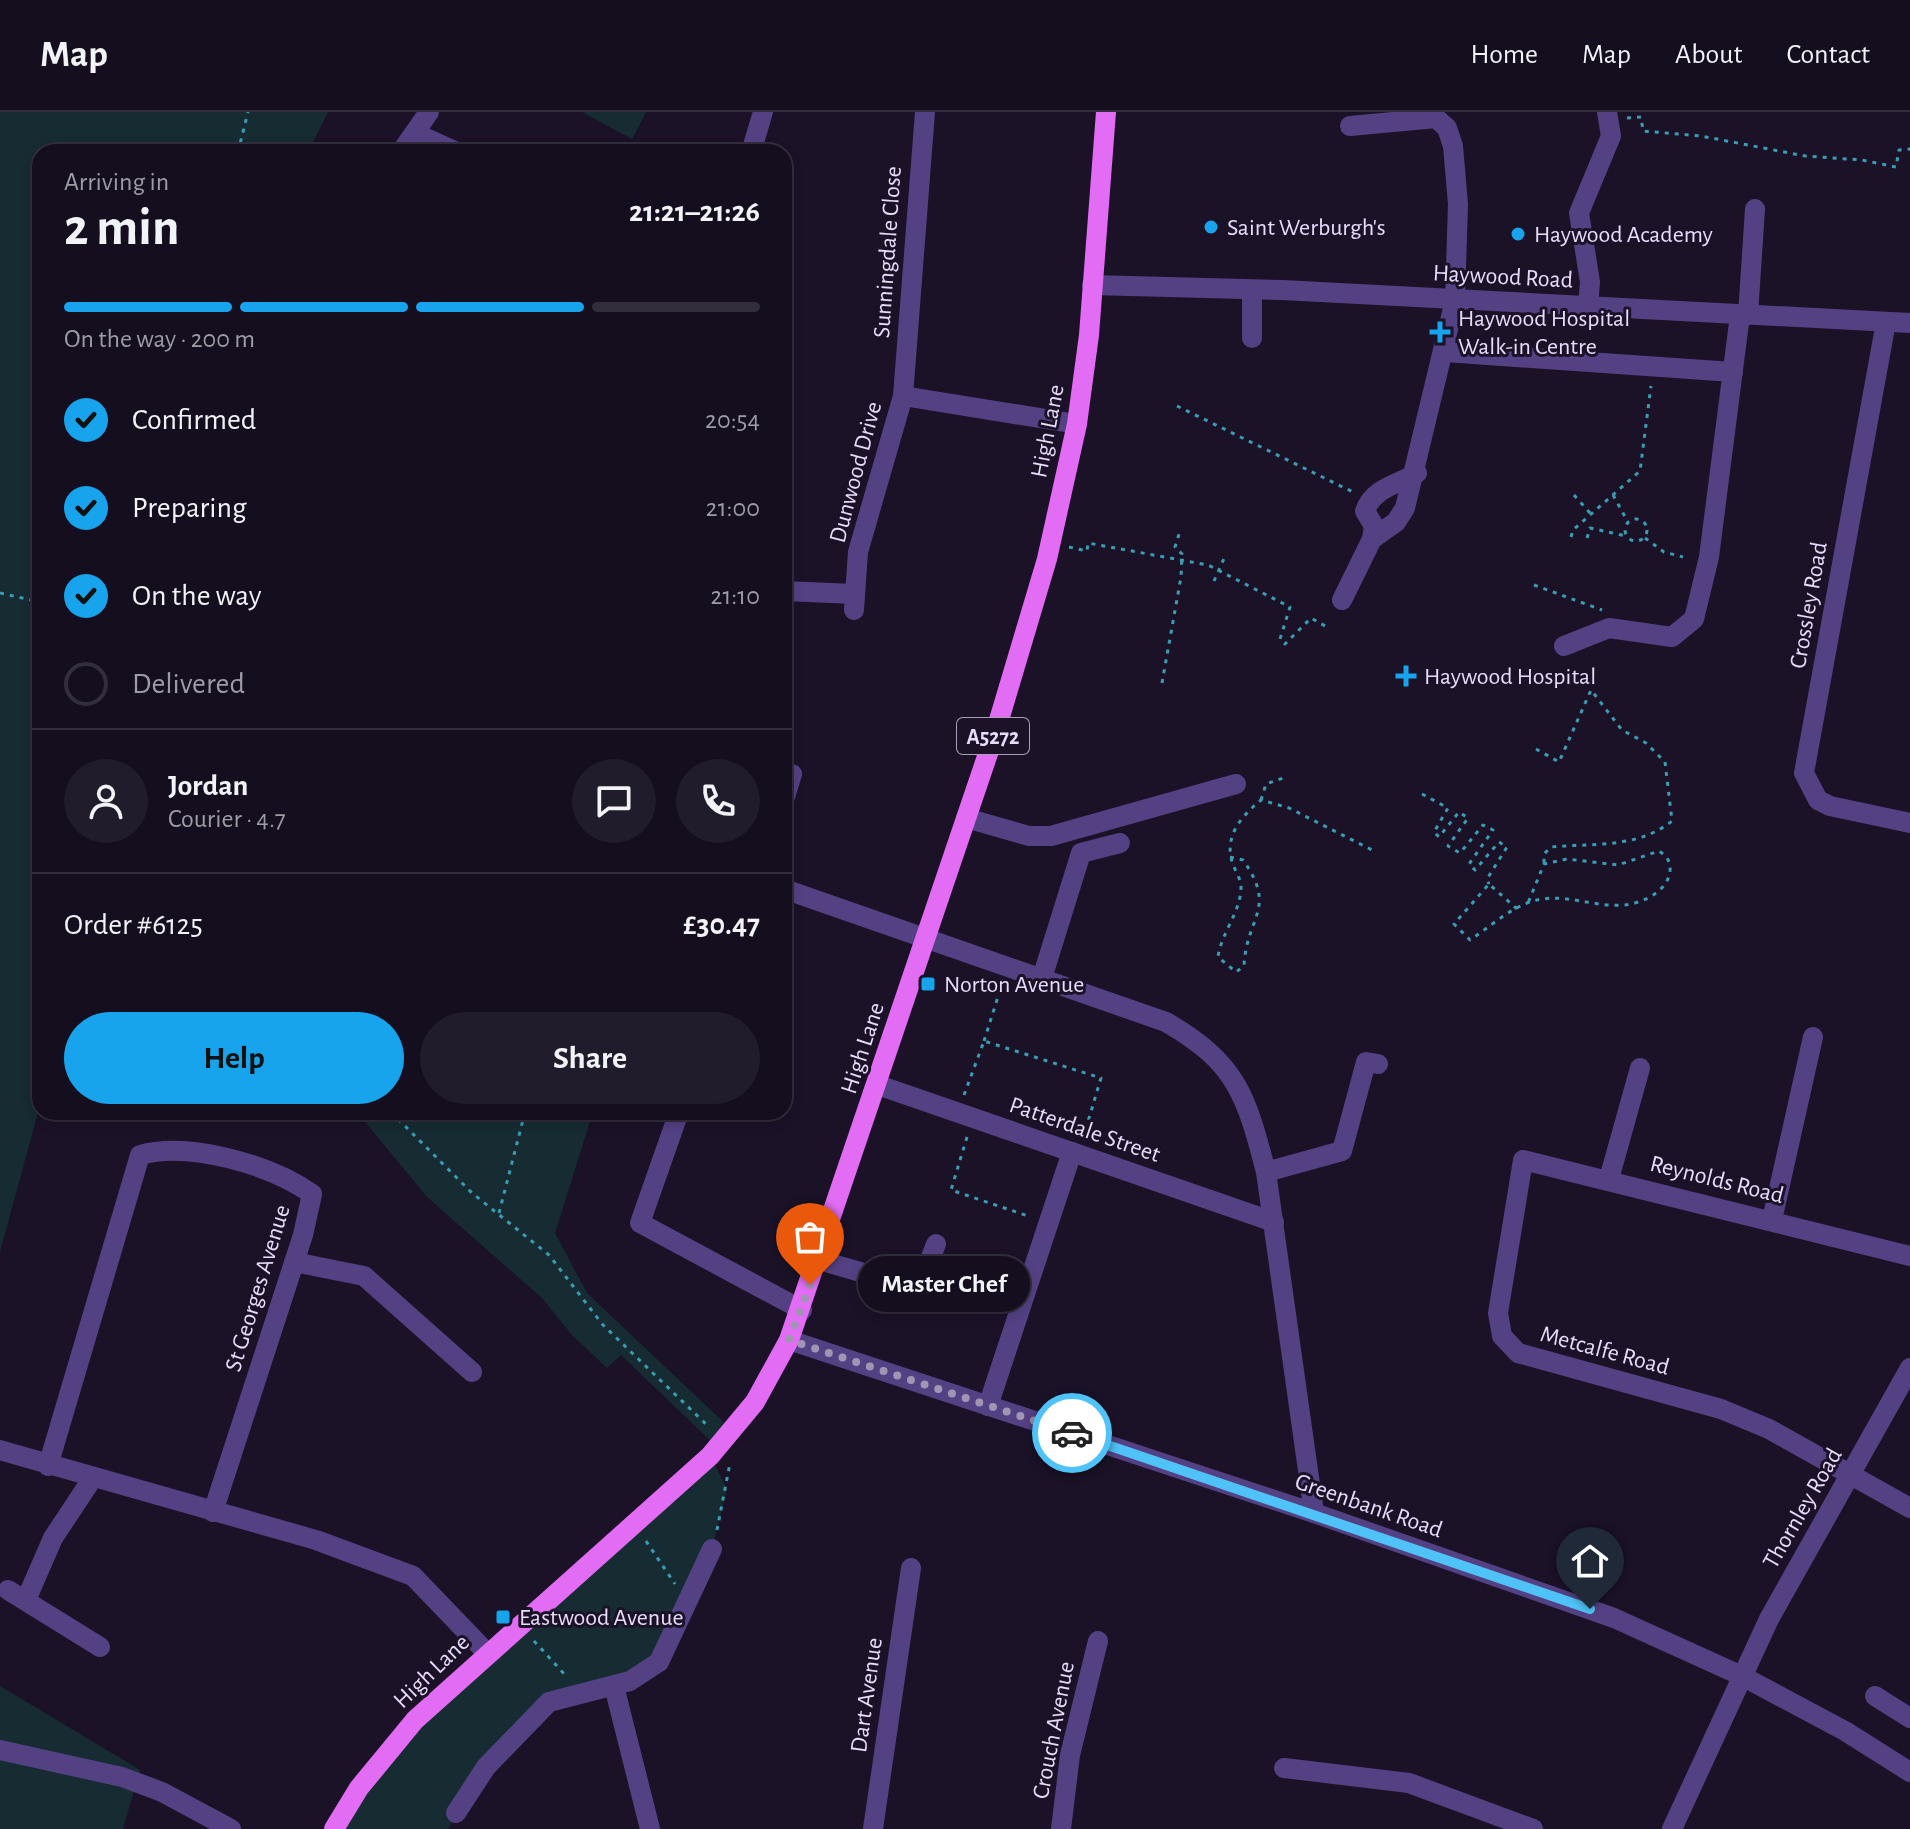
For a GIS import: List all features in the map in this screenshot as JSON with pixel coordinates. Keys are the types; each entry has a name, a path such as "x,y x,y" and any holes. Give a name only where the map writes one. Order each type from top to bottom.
{"main road":[{"name":"High Lane","path":"334,1829 359,1788 415,1720 728,1436 755,1402 789,1340 819,1260 966,818 1051,543 1077,424 1106,112"}],"street":[{"path":"407,144 429,112"},
{"path":"753,144 763,112"},
{"name":"Sunningdale Close","path":"903,396 925,112"},
{"path":"1588,307 1590,282 1579,213 1611,136 1607,116"},
{"path":"1350,126 1436,118 1447,128 1453,146 1458,204 1455,300 1417,473 1401,517 1372,539"},
{"path":"415,133 439,144"},
{"path":"1564,646 1609,628 1672,637 1694,619 1709,557 1733,372 1744,315 1755,209"},
{"name":"Haywood Road","path":"1092,285 1252,290 1910,323"},
{"path":"1252,290 1252,338"},
{"name":"Crossley Road","path":"1886,322 1804,773 1809,788 1818,800 1830,806 1910,823"},
{"path":"1445,352 1733,372"},
{"name":"Dunwood Drive","path":"792,592 854,602 858,552 903,396 1077,424"},
{"path":"1342,600 1372,539 1374,526 1365,511 1369,500 1373,494 1417,473"},
{"path":"966,818 1029,836 1051,836 1236,784"},
{"path":"1042,978 1081,853 1120,843"},
{"path":"792,892 1166,1022 1203,1043 1230,1071 1255,1129 1266,1172 1314,1513"},
{"path":"1772,1220 1813,1037"},
{"path":"1266,1172 1342,1151 1366,1062 1378,1064"},
{"path":"1609,1179 1640,1068"},
{"name":"Patterdale Street","path":"878,1085 1274,1222"},
{"path":"676,1120 640,1223 802,1310"},
{"name":"St Georges Avenue","path":"48,1466 140,1155 161,1149 191,1152 291,1179 312,1194 294,1262 213,1512"},
{"path":"988,1406 1075,1153"},
{"name":"Reynolds Road","path":"1520,1172 1523,1160 1910,1256"},
{"name":"Metcalfe Road","path":"1520,1172 1498,1313 1498,1326 1510,1346 1532,1358 1721,1409 1769,1429 1851,1474"},
{"path":"819,1260 919,1289 936,1244"},
{"path":"294,1262 364,1276 472,1372"},
{"name":"Greenbank Road","path":"789,1340 1314,1513 1614,1618 1742,1676 1845,1731 1910,1771"},
{"name":"Thornley Road","path":"1672,1829 1769,1619 1910,1368"},
{"path":"0,1450 92,1479 316,1540 413,1576 487,1653"},
{"path":"1851,1474 1910,1508"},
{"path":"92,1479 17,1595 100,1647"},
{"path":"456,1813 486,1767 549,1702 630,1681 659,1662 712,1549"},
{"name":"Dart Avenue","path":"873,1829 911,1568"},
{"name":"Crouch Avenue","path":"1061,1829 1070,1755 1098,1641"},
{"path":"614,1686 650,1829"},
{"path":"1875,1696 1910,1718"},
{"path":"0,1750 122,1777 162,1792 231,1829"},
{"path":"1284,1768 1409,1783 1533,1829"}],"path":[{"path":"240,144 248,112"},
{"path":"1607,116 1641,117 1643,131 1758,145 1805,156 1862,160 1882,166 1896,167 1899,150 1910,149"},
{"path":"1571,537 1573,530 1640,471 1653,366"},
{"path":"1177,406 1369,500"},
{"path":"1574,495 1591,514"},
{"path":"1613,495 1628,522 1626,536"},
{"path":"1628,522 1643,521 1647,527 1645,538"},
{"path":"1587,538 1590,528 1626,536 1635,542 1645,538"},
{"path":"1162,683 1182,560 1182,554 1175,547 1180,531"},
{"path":"1645,538 1664,552 1683,557"},
{"path":"1051,543 1087,551 1088,543 1182,560 1218,570 1290,607 1280,639 1285,644 1311,618 1327,627"},
{"path":"1214,581 1226,554"},
{"path":"1534,585 1603,610"},
{"path":"0,593 32,600"},
{"path":"1528,903 1544,864 1544,854 1551,847 1620,843 1661,830 1672,821 1665,762 1646,743 1622,730 1591,690 1559,762 1536,749"},
{"path":"1230,857 1243,860 1257,879 1261,905 1245,947 1244,966 1236,972 1218,957 1220,939 1230,925 1241,885 1230,857 1231,837 1245,813 1261,800 1266,784 1286,777"},
{"path":"1422,794 1448,808 1434,832 1439,837 1459,812 1468,818 1448,846 1460,853 1483,825 1493,830 1469,864 1475,870 1499,842 1507,847 1487,879 1517,909"},
{"path":"1261,800 1289,808 1376,852"},
{"path":"1489,884 1454,924 1470,940 1528,903 1566,897 1624,905 1652,897 1667,883 1671,868 1667,857 1659,851 1618,865 1567,859 1544,864"},
{"path":"1007,967 965,1115 951,1190 1049,1223"},
{"path":"984,1041 1101,1078 1075,1153"},
{"path":"399,1120 472,1193 549,1255 603,1325 728,1436 727,1489 712,1549"},
{"path":"499,1213 523,1120"},
{"path":"634,1523 689,1603"},
{"path":"519,1625 583,1694"}],"green space":[{"path":"0,112 328,112 312,144 32,144 32,1120 36,1120 0,1252"},
{"path":"582,112 646,112 632,139"},
{"path":"364,1120 590,1120 555,1233 587,1293 733,1431 717,1447 621,1355 607,1368 572,1335 542,1298 427,1197"},
{"path":"710,1456 727,1489 712,1549 659,1662 549,1703 469,1793 448,1829 334,1829 415,1720"},
{"path":"0,1686 140,1770 123,1829 0,1829"}],"way so far":[{"path":"810,1285 789,1340 1072,1433"}],"place":[{"name":"Saint Werburgh's","path":"1211,227"},
{"name":"Haywood Academy","path":"1518,234"},
{"name":"Haywood Hospital Walk-in Centre","path":"1440,332"},
{"name":"Haywood Hospital","path":"1406,676"},
{"name":"Norton Avenue","path":"928,984"},
{"name":"Master Chef","path":"810,1285"},
{"name":"Eastwood Avenue","path":"503,1617"}],"route":[{"path":"1072,1433 1590,1609"}]}
